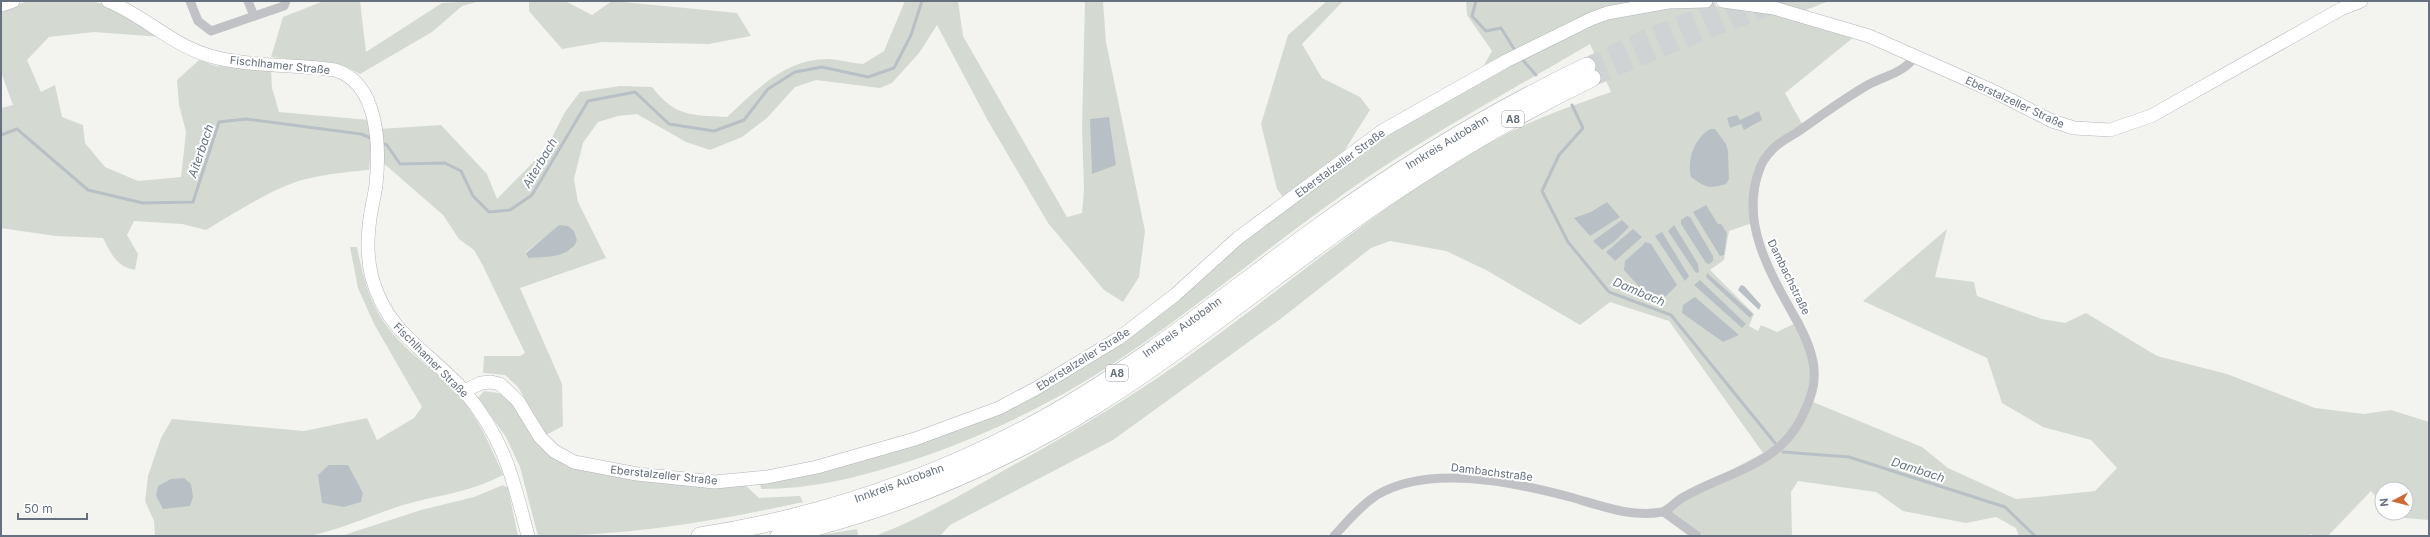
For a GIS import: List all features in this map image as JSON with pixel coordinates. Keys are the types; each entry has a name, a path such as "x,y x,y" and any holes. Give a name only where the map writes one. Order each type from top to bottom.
{"highway":[{"name":"Innkreis Autobahn","path":"700,536 766,524 856,500 936,470 1008,437 1080,397 1131,364 1319,226 1410,163 1514,102 1589,72 1411,180 1133,381 1034,440 968,473 892,503 805,530 779,536"}],"street":[{"path":"1,5 13,1"},
{"path":"190,1 198,21 211,32 284,6 286,1"},
{"path":"248,1 254,16"},
{"name":"Eberstalzeller Straße","path":"464,391 481,383 490,382 500,384 518,401 540,437 554,450 574,462 637,474 715,482 767,477 817,467 915,439 999,408 1035,389 1119,338 1175,294 1238,238 1382,131 1506,61 1534,46 1607,14 1668,2 1706,1"},
{"name":"Eberstalzeller Straße","path":"1723,1 1774,8 1869,36 1916,56 2052,120 2074,128 2110,130 2151,116 2341,9 2361,1"},
{"name":"Fischlhamer Straße","path":"112,2 177,41 206,55 230,60 324,68 344,73 356,82 365,92 369,101 374,124 376,146 376,185 368,244 372,278 391,320 402,334 464,391 501,446 516,484 528,536"},
{"name":"Dambachstraße","path":"1334,536 1354,514 1377,495 1405,483 1431,478 1465,479 1509,484 1568,496 1627,512 1664,512 1680,499 1758,461 1778,448 1801,419 1811,396 1815,378 1812,360 1805,336 1781,292 1758,244 1753,220 1753,195 1759,170 1772,149 1867,85 1902,70 1916,56"},
{"path":"1664,512 1697,536"}],"shaded area":[{"path":"28,1 91,1 110,6 161,37 94,32 49,37 27,60 41,92 55,85 62,117 83,125 85,143 105,167 138,181 181,177 186,132 179,105 177,80 199,60 216,66 271,69 272,88 279,112 369,120 371,148 369,170 340,173 301,180 259,199 206,230 182,224 134,221 127,235 138,254 135,270 119,263 103,238 55,236 1,228 1,108 13,105 1,72 1,10"},
{"path":"324,1 360,1 366,52 442,3 480,1 462,6 432,32 360,74 342,65 271,57 283,17"},
{"path":"529,1 565,1 592,15 612,1 737,13 751,36 709,44 602,42 562,49 529,11"},
{"path":"905,1 958,1 963,36 1067,217 1082,213 1084,190 1082,128 1085,1 1103,1 1106,42 1145,231 1139,277 1123,302 1104,290 1048,223 988,121 937,25 919,53 892,83 880,88 816,80 795,87 767,118 742,137 710,150 686,142 637,114 618,116 598,122 583,143 574,179 578,202 606,258 520,288 562,384 563,426 546,435 518,387 505,375 483,373 484,356 520,356 525,353 474,250 459,239 443,215 381,161 379,129 441,125 487,174 497,199 546,149 565,112 580,92 620,86 652,87 660,97 677,109 694,115 727,117 749,96 773,78 785,70 799,64 813,60 829,59 863,64 884,51","holes":["559,226 577,240 571,250 528,258 526,252"]},
{"path":"1327,1 1343,1 1302,44 1322,78 1360,97 1370,110 1339,159 1283,197 1277,189 1261,124 1288,35"},
{"path":"1466,1 1629,1 1628,4 1575,20 1484,65 1492,51 1467,15"},
{"path":"1750,1 1829,1 1803,11"},
{"path":"1693,5 1738,8 1790,18 1854,37 1785,93 1806,131 1775,152 1769,159 1760,185 1758,221 1729,231 1724,260 1710,270 1754,314 1749,326 1758,331 1761,325 1777,332 1802,320 1818,364 1813,402 1922,447 1948,468 2016,499 2095,491 2117,468 2091,440 2043,427 2002,403 1987,358 1863,301 1947,229 1935,277 1974,282 1977,296 2042,319 2065,323 2086,313 2157,356 2227,374 2315,408 2364,414 2391,410 2429,422 2429,520 2414,519 2414,481 2374,481 2374,495 2371,491 2328,536 2314,536 2311,534 2308,536 2019,536 2016,528 1996,517 1966,523 1903,511 1876,492 1798,481 1791,492 1792,536 1704,536 1662,507 1763,453 1669,321 1610,302 1580,325 1486,270 1446,251 1390,241 1371,248 1283,317 1113,440 950,525 940,536 875,536 927,513 960,495 1060,439 1133,394 1181,362 1353,232 1430,179 1469,155 1510,132 1534,121 1611,92 1590,44 1450,125 1395,159 1336,199 1149,339 1117,361 1065,393 1011,421 955,445 880,470 847,479 813,485 779,489 761,489 760,481 1037,394 1242,240 1370,147 1432,107 1597,21 1642,10"},
{"path":"1759,111 1762,120 1744,130 1741,124 1730,128 1727,118 1737,115 1740,120"},
{"path":"1109,117 1116,165 1092,174 1090,119"},
{"path":"1710,129 1715,129 1726,144 1728,151 1729,179 1726,184 1715,187 1704,185 1691,177 1690,170 1693,150 1704,133"},
{"path":"1607,202 1620,217 1590,236 1574,218 1591,212"},
{"path":"1706,205 1718,224 1721,224 1727,233 1724,255 1720,256 1693,212"},
{"path":"1687,216 1690,217 1713,256 1713,261 1709,264 1706,263 1681,224 1681,220"},
{"path":"1622,220 1629,227 1615,241 1602,250 1593,241"},
{"path":"559,225 568,226 574,231 577,240 574,246 557,255 528,258 526,253"},
{"path":"1674,225 1698,264 1699,272 1696,273 1668,231"},
{"path":"1633,229 1642,237 1615,261 1606,252"},
{"path":"1662,232 1689,276 1685,281 1655,236"},
{"path":"1645,242 1651,244 1677,285 1665,297 1645,293 1624,270 1625,261"},
{"path":"350,247 357,247 370,296 384,322 405,347 458,393 484,432 503,475 476,486 397,507 342,527 309,536 155,536 154,521 145,501 148,476 161,438 172,419 304,431 367,418 377,440 414,418 422,407 374,324 358,288"},
{"path":"1707,273 1753,314 1750,318 1706,277"},
{"path":"1700,280 1746,324 1742,328 1694,285"},
{"path":"1741,285 1744,286 1761,305 1759,310 1738,290"},
{"path":"1695,297 1739,335 1723,342 1682,313 1683,305"},
{"path":"484,391 498,393 515,400 563,461 605,475 678,485 744,484 759,498 800,496 803,502 672,526 605,533 538,536 520,467 506,437 478,398"},
{"path":"329,465 348,465 363,493 361,502 344,507 322,503 318,475"},
{"path":"184,478 191,484 193,497 190,506 163,509 156,496 158,486 171,479"},
{"path":"503,485 508,488 518,536 341,536 421,510 474,497"},
{"path":"857,529 858,535 855,536 815,536"}],"waterway":[{"name":"Aiterbach","path":"381,143 387,145 400,164 445,163 461,171 473,196 489,212 510,210 532,195 588,101 635,92 669,124 714,131 744,120 768,89 795,72 822,67 868,77 894,68 911,35 922,1"},
{"name":"Dambach","path":"1476,1 1472,16 1486,31 1501,28 1516,52"},
{"name":"Dambach","path":"1521,58 1536,75"},
{"name":"Dambach","path":"1572,105 1583,128 1559,155 1542,191 1568,242 1609,292 1671,315 1775,443"},
{"name":"Aiterbach","path":"1,135 17,129 88,190 143,203 193,202 219,122 246,119 361,134 373,139"},
{"name":"Dambach","path":"1783,452 1849,457 2005,507 2035,536"}],"tunnel":[{"path":"1587,66 1652,35 1741,1"},
{"path":"1592,78 1658,50 1784,1"}]}
